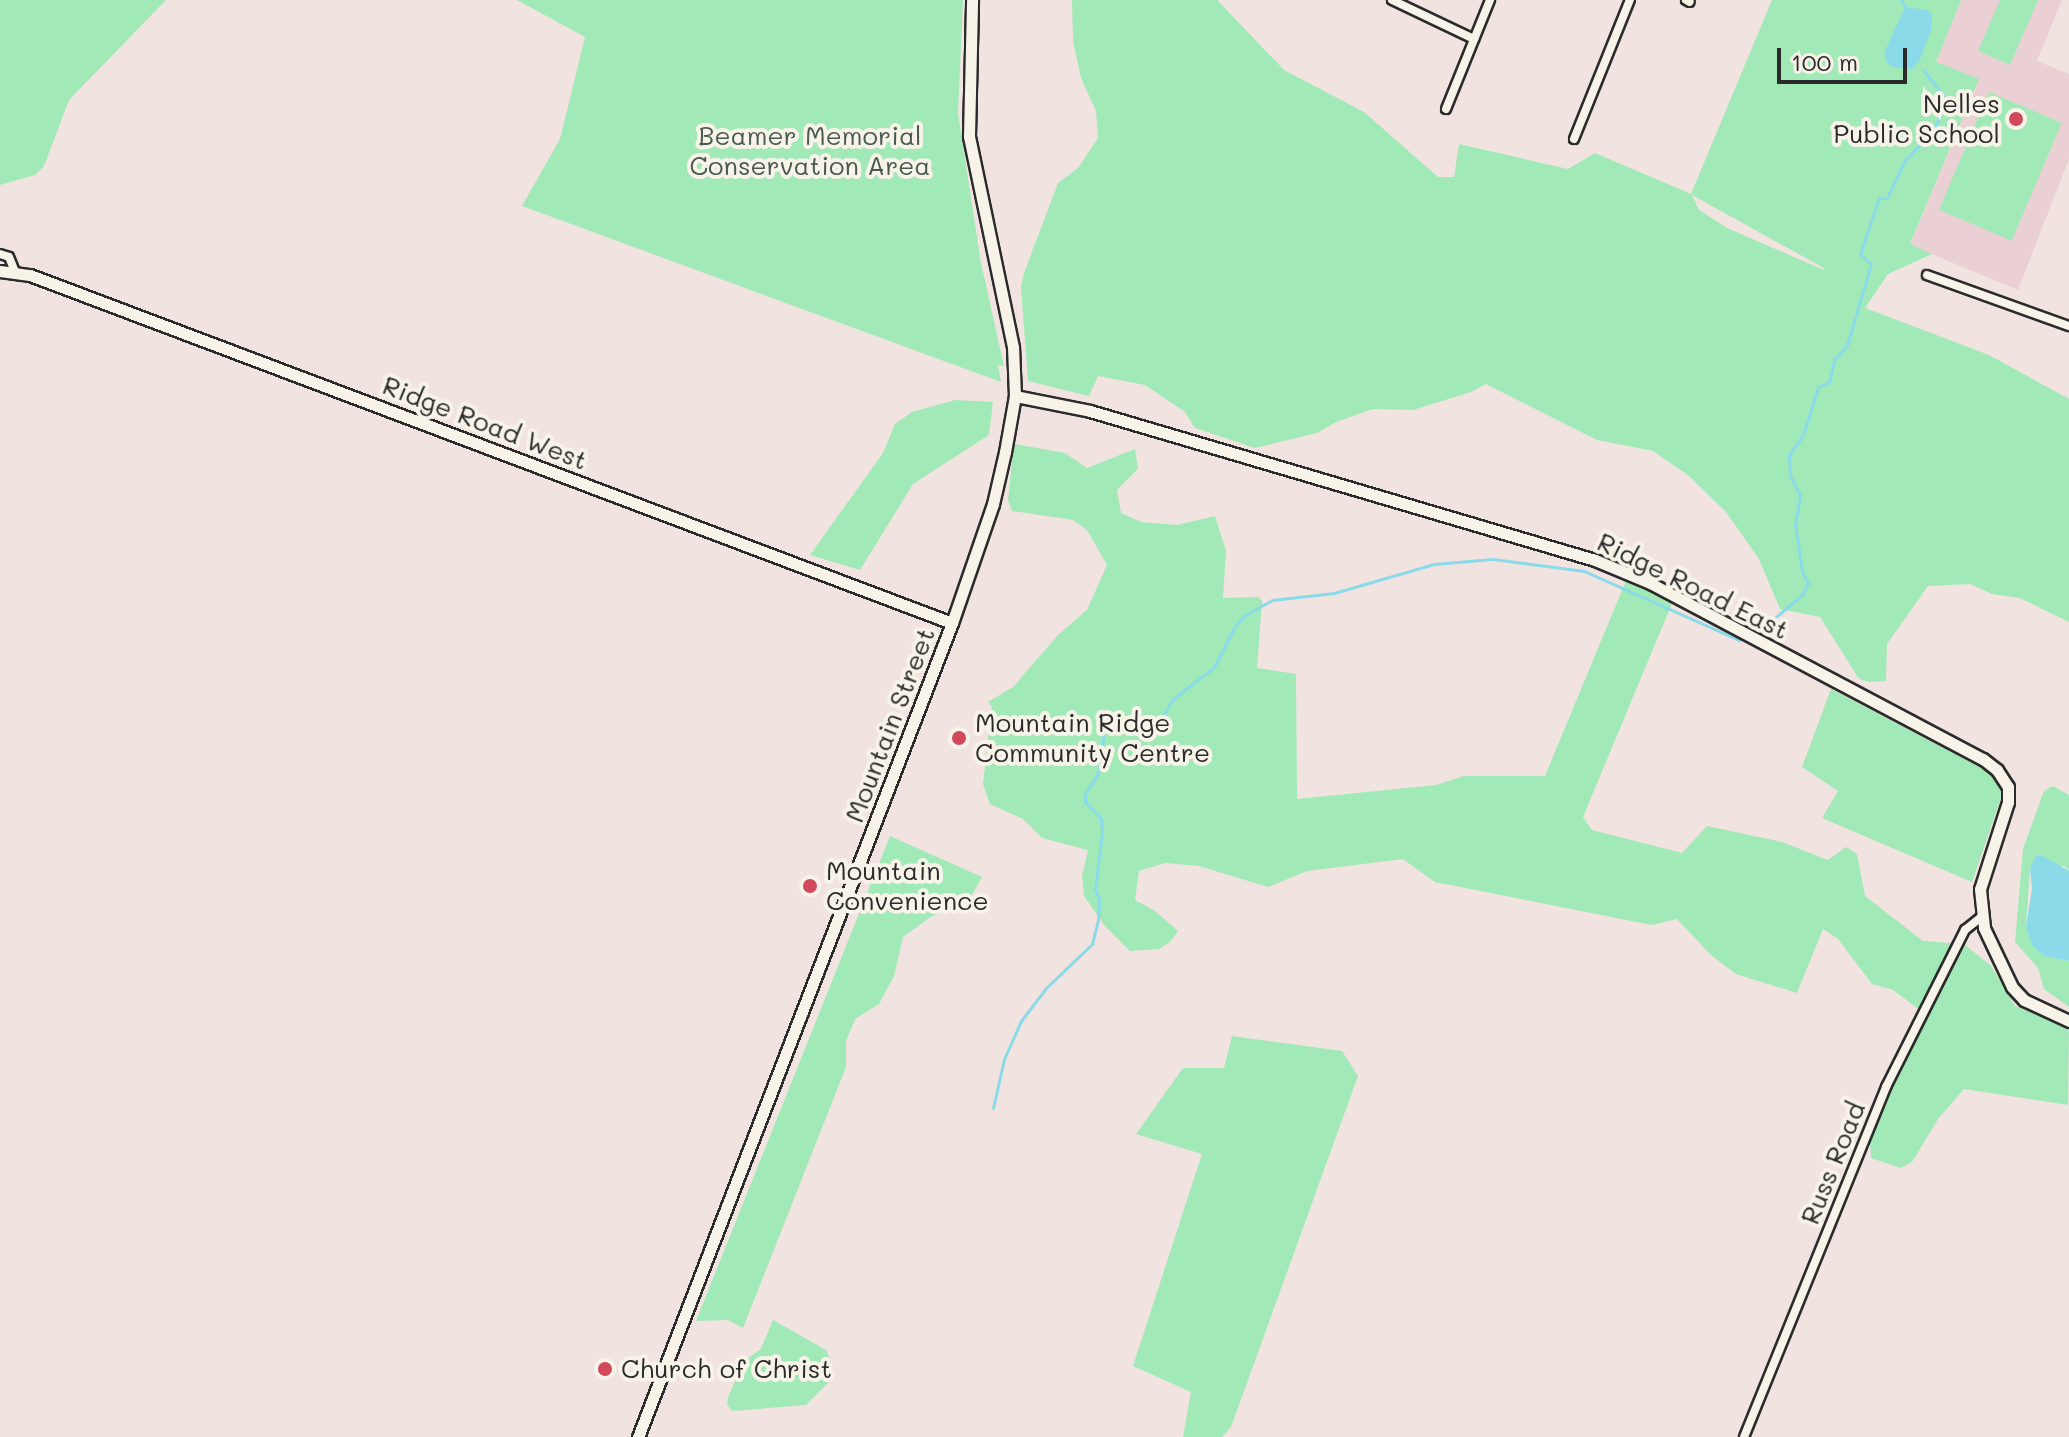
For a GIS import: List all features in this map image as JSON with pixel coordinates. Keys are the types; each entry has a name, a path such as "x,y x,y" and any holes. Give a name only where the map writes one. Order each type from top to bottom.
{"main road":[{"name":"Mountain Street","path":"638,1437 952,623 993,504 1015,396 1013,347 969,136 972,0"},
{"name":"Ridge Road West","path":"0,271 15,272 952,623"},
{"name":"Ridge Road East","path":"1015,396 1090,411 1595,560 1650,583 1983,759 1997,770 2008,787 2008,802 1980,889 1981,917 1992,952 2012,987 2024,1000 2069,1021"}],"street":[{"path":"1392,0 1474,39"},
{"path":"1446,109 1490,0"},
{"path":"1574,139 1630,0"},
{"path":"0,254 9,257 15,272"},
{"path":"1927,275 2069,326"},
{"name":"Russ Road","path":"1744,1437 1886,1087 1965,930 1981,917"}],"shaded area":[{"name":"Nelles Public School","path":"1961,0 2062,0 2037,61 2069,74 2069,159 2018,290 1910,245 1979,80 1936,62"}],"green space":[{"path":"0,0 166,0 69,100 44,166 35,175 0,185"},
{"name":"Beamer Memorial Conservation Area","path":"517,0 963,0 958,113 981,263 1004,366 998,365 1001,382 522,206 560,139 585,37"},
{"path":"1072,0 1217,0 1284,70 1364,112 1438,177 1454,177 1459,144 1568,169 1595,153 1691,194 1772,0 1961,0 1936,62 1979,79 1910,244 1932,254 1888,274 1865,308 1989,355 2069,399 2069,622 2020,598 1992,594 1970,584 1928,586 1887,644 1886,681 1869,682 1859,679 1820,617 1780,609 1759,559 1726,512 1689,476 1653,451 1597,440 1486,384 1471,392 1413,410 1373,409 1336,422 1317,433 1255,448 1195,428 1185,412 1145,385 1098,376 1089,396 1028,381 1021,287 1024,273 1058,183 1078,168 1098,138 1096,111 1081,78 1073,41","holes":["1692,195 1824,268 1727,228 1699,210"]},
{"path":"2000,0 2038,0 2010,65 1978,51"},
{"path":"1989,92 2062,123 2012,241 1939,210"},
{"path":"955,400 993,402 989,435 913,484 860,570 810,555 883,453 895,424 912,412"},
{"path":"1014,444 1065,453 1087,468 1135,449 1138,469 1117,490 1121,513 1141,522 1177,525 1215,516 1226,551 1223,598 1259,597 1262,601 1257,668 1296,674 1297,799 1436,785 1464,776 1545,776 1628,576 1673,601 1583,817 1592,830 1682,853 1707,826 1782,842 1828,860 1846,847 1857,854 1865,896 1923,941 1964,944 1991,966 2015,1006 2069,1026 2068,1105 1964,1089 1938,1119 1912,1162 1901,1168 1871,1158 1870,1142 1885,1093 1903,1066 1920,1010 1893,990 1872,984 1838,939 1823,929 1797,993 1736,974 1712,956 1677,919 1652,925 1435,882 1403,859 1307,871 1268,887 1199,866 1165,863 1139,871 1135,900 1155,911 1178,931 1170,942 1159,949 1130,951 1105,926 1084,896 1082,876 1088,850 1042,838 1023,819 990,804 983,784 992,707 988,702 1013,687 1058,635 1087,610 1107,565 1087,530 1073,520 1012,511 1008,500"},
{"path":"1831,689 1989,772 2003,792 1972,882 1822,818 1838,791 1802,767"},
{"path":"2053,786 2069,795 2069,871 2064,866 2030,869 2026,927 2044,956 2069,961 2069,1007 2044,989 2038,968 2015,942 2023,849 2044,791"},
{"path":"890,836 982,877 968,902 932,916 903,937 894,976 879,1004 855,1019 846,1041 846,1067 743,1328 728,1320 696,1321"},
{"path":"1232,1036 1342,1051 1358,1076 1231,1427 1222,1437 1183,1437 1191,1392 1133,1366 1202,1154 1136,1134 1183,1068 1224,1068"},
{"path":"773,1320 826,1350 831,1362 828,1383 806,1405 733,1411 727,1405 728,1397 744,1361 761,1349"}],"water":[{"path":"1905,7 1927,10 1932,14 1931,30 1920,60 1912,69 1892,67 1886,61 1885,51"},
{"path":"2041,855 2069,871 2069,961 2044,956 2032,945 2026,927 2032,888 2030,869 2035,857"}],"waterway":[{"path":"1901,0 1905,7"},
{"path":"1758,632 1802,595 1808,583 1802,571 1795,524 1800,495 1790,475 1789,455 1803,435 1818,387 1829,382 1834,360 1847,345 1871,264 1860,254 1879,198 1887,198 1904,162 1934,129 1942,112 1945,98 1924,71"},
{"path":"993,1108 1004,1059 1021,1021 1046,988 1092,944 1098,920 1099,899 1095,890 1102,832 1101,819 1085,801 1085,794 1098,773 1105,726 1110,720 1161,719 1173,699 1214,667 1235,626 1245,615 1272,600 1334,593 1434,564 1493,559 1584,571 1739,640"}],"place":[{"name":"Nelles Public School","path":"2016,119"},
{"name":"Mountain Ridge Community Centre","path":"959,738"},
{"name":"Mountain Convenience","path":"810,886"},
{"name":"Church of Christ","path":"605,1369"}]}
